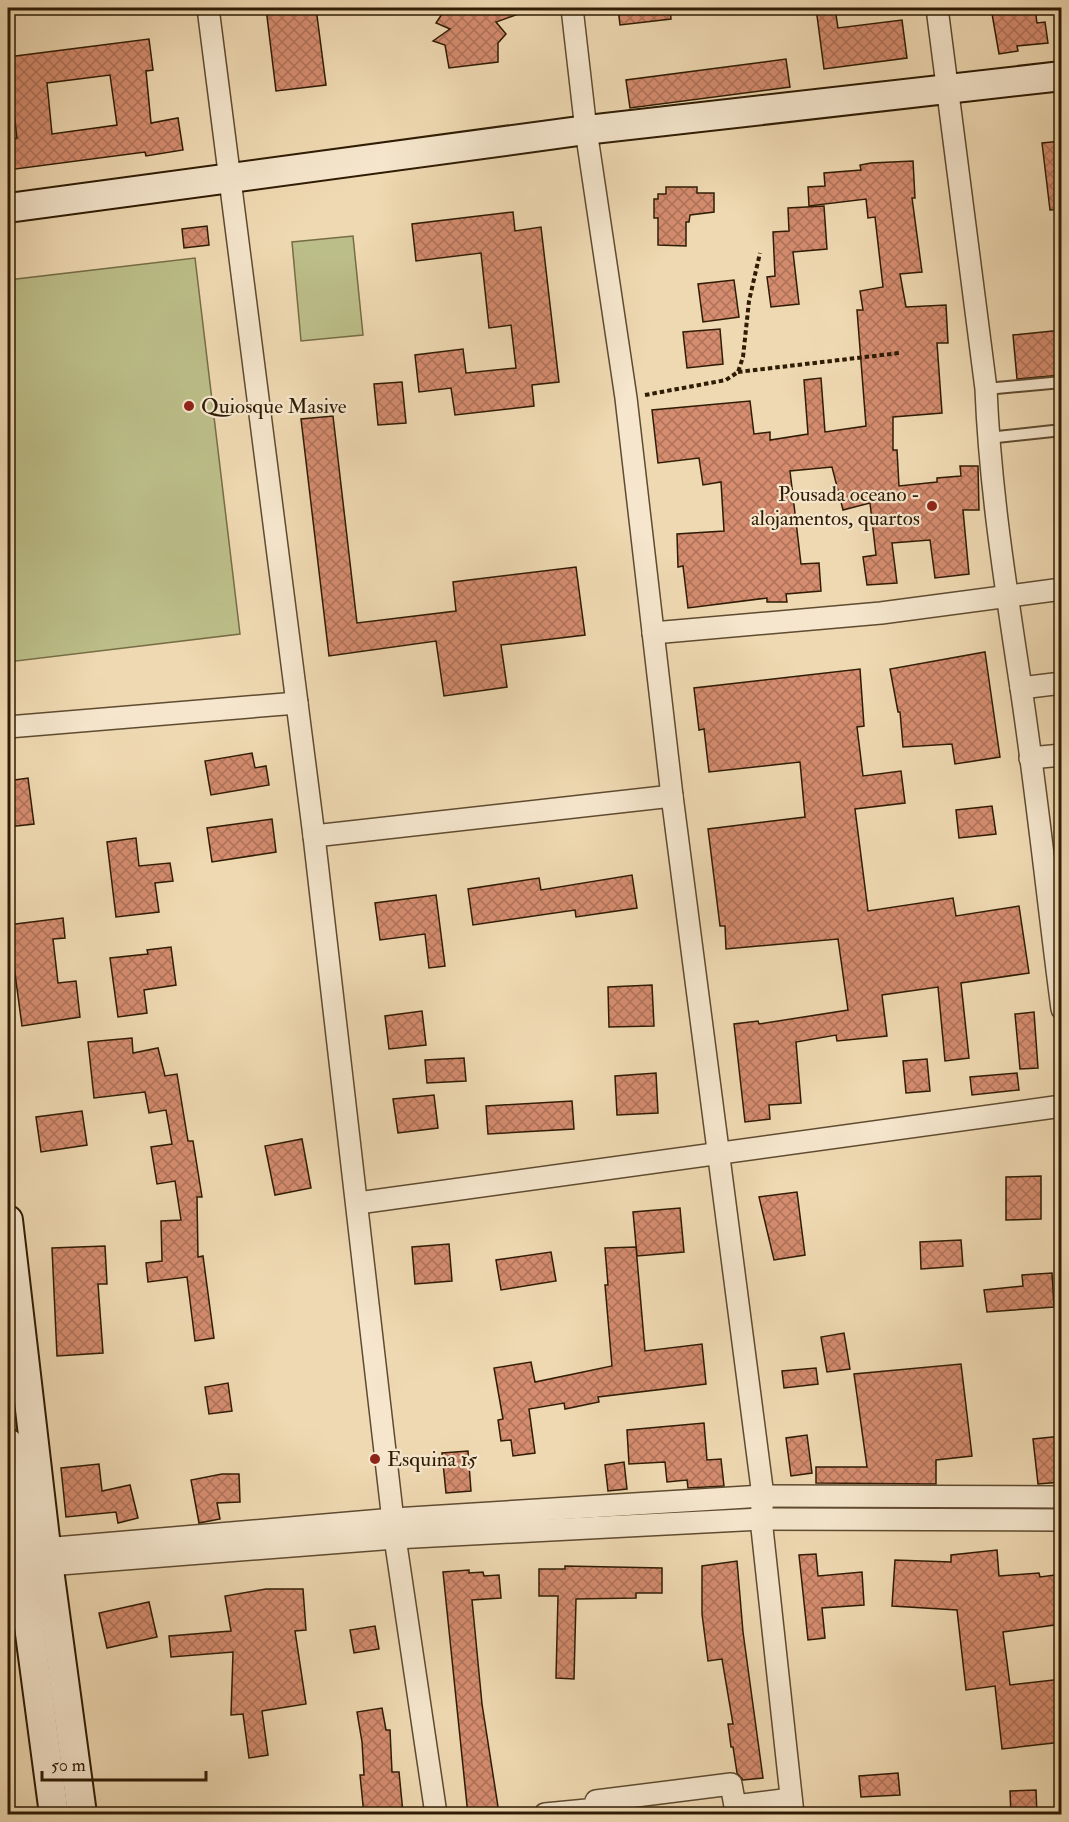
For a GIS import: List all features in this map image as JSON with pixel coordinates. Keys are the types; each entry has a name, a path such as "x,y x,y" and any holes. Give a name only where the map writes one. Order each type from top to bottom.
{"main road":[{"path":"8,208 586,130 1062,76"},
{"path":"8,1221 25,1559 82,1815"},
{"path":"8,1443 25,1559 54,1815"}],"street":[{"path":"208,8 314,836 395,1528 436,1815"},
{"path":"545,1815 597,1809 596,1801 731,1784 735,1806 792,1807 762,1519 763,1496 672,796 627,398 586,130 572,8"},
{"path":"937,8 986,389 988,438 1005,596 1021,688 1062,1009"},
{"path":"653,633 881,613 1062,589"},
{"path":"1021,688 1062,682"},
{"path":"8,727 297,703"},
{"path":"1030,758 1062,755"},
{"path":"314,836 672,796"},
{"path":"358,1203 1062,1106"},
{"path":"25,1559 763,1496 1062,1497"},
{"path":"395,1528 762,1519 1062,1520"}],"lane":[{"path":"986,389 1062,382"},
{"path":"988,438 1062,430"}],"path":[{"path":"738,372 743,357 749,301 760,253"},
{"path":"627,398 726,380 738,372 899,353"}],"green space":[{"path":"353,236 363,335 301,341 292,242"},
{"path":"195,258 240,634 8,662 8,280"}],"building":[{"path":"266,8 316,8 326,85 276,91"},
{"path":"446,8 530,8 530,10 496,22 506,34 498,43 498,62 449,68 445,45 433,41 450,29 436,23"},
{"path":"618,8 670,8 671,19 620,25"},
{"path":"816,8 835,8 838,28 902,20 907,58 824,69"},
{"path":"991,8 1035,8 1037,23 1045,22 1048,43 1017,46 1018,51 999,54"},
{"path":"149,39 153,70 146,71 151,123 178,118 183,150 146,156 145,152 8,170 8,139 17,138 11,88 8,88 8,57","holes":["110,75 117,125 52,134 47,83"]},
{"path":"786,59 790,87 630,108 626,80"},
{"path":"1062,141 1062,209 1050,210 1042,143"},
{"path":"913,161 915,198 912,198 922,272 900,274 906,307 946,305 948,343 937,343 942,413 893,417 893,450 897,450 899,486 937,482 937,478 961,476 960,466 978,466 979,510 963,510 969,574 935,578 930,540 892,543 897,583 867,585 863,557 876,555 870,503 843,510 832,467 790,471 801,564 819,563 821,591 786,594 787,602 767,602 767,598 688,608 683,566 678,567 677,534 724,531 721,482 703,485 699,458 658,463 652,410 750,401 754,434 770,432 770,440 808,434 804,380 821,378 825,432 866,426 857,310 863,310 860,291 883,287 875,217 868,218 866,199 809,206 808,187 825,186 824,173 861,170 860,165 871,163"},
{"path":"666,187 697,187 697,193 714,193 714,212 690,215 689,222 686,222 686,246 658,245 658,218 654,218 654,199 658,199 658,194 666,194"},
{"path":"824,206 827,249 793,252 799,304 771,307 767,277 775,276 773,232 789,231 788,208"},
{"path":"513,212 515,231 541,227 559,382 532,385 534,406 455,415 451,388 419,392 415,355 463,349 466,373 516,368 511,325 489,328 481,253 416,261 412,224"},
{"path":"207,226 209,245 184,248 182,229"},
{"path":"734,280 739,317 703,322 698,284"},
{"path":"720,329 723,364 687,368 683,332"},
{"path":"1062,330 1062,375 1017,379 1013,335"},
{"path":"402,382 406,423 378,425 374,384"},
{"path":"333,416 357,623 456,611 453,582 576,567 585,635 501,645 507,687 444,696 436,641 329,656 301,419"},
{"path":"985,652 1000,757 955,764 952,744 903,747 900,712 898,712 890,669"},
{"path":"860,669 864,726 857,727 863,776 901,771 905,803 855,809 868,911 953,898 956,916 1019,906 1029,973 961,983 969,1058 945,1061 938,987 882,995 887,1036 837,1041 836,1035 796,1042 801,1103 769,1105 770,1119 745,1122 734,1024 758,1021 759,1024 848,1010 838,939 726,949 725,926 720,926 708,829 805,817 800,762 709,772 704,729 699,730 694,688"},
{"path":"252,753 255,768 266,766 269,785 211,795 205,761"},
{"path":"28,778 34,824 8,827 8,781"},
{"path":"992,806 996,834 959,838 956,810"},
{"path":"272,819 276,852 212,862 207,828"},
{"path":"136,838 139,866 170,863 173,881 155,883 159,912 116,917 107,842"},
{"path":"632,875 637,908 576,917 575,910 473,925 468,889 539,878 541,890"},
{"path":"436,895 445,966 429,968 425,934 380,940 375,903"},
{"path":"63,918 65,938 53,939 58,983 76,981 80,1017 22,1026 13,959 9,960 8,925"},
{"path":"171,947 176,985 144,990 147,1013 118,1017 110,958 148,954 147,950"},
{"path":"652,985 654,1026 609,1027 608,987"},
{"path":"422,1011 426,1045 389,1049 385,1016"},
{"path":"1034,1012 1038,1068 1020,1069 1015,1014"},
{"path":"132,1038 133,1053 158,1048 165,1076 177,1074 188,1141 193,1141 202,1197 197,1197 198,1257 203,1256 214,1338 195,1341 187,1277 148,1282 146,1263 162,1261 161,1221 181,1220 175,1181 157,1184 151,1147 172,1144 166,1110 149,1113 145,1092 94,1098 88,1042"},
{"path":"464,1058 466,1081 427,1083 425,1060"},
{"path":"927,1059 930,1091 906,1093 903,1061"},
{"path":"656,1073 658,1113 617,1115 615,1076"},
{"path":"1017,1073 1019,1090 972,1095 970,1077"},
{"path":"434,1095 438,1128 398,1133 393,1099"},
{"path":"572,1101 574,1129 488,1134 486,1106"},
{"path":"82,1111 87,1145 41,1152 36,1117"},
{"path":"302,1139 311,1188 275,1195 265,1146"},
{"path":"1041,1176 1041,1219 1006,1220 1006,1177"},
{"path":"797,1192 805,1255 774,1260 759,1197"},
{"path":"680,1208 684,1252 637,1256 633,1212"},
{"path":"961,1240 963,1266 921,1269 920,1242"},
{"path":"449,1244 452,1281 415,1284 412,1247"},
{"path":"105,1246 107,1284 98,1284 103,1353 57,1356 52,1248"},
{"path":"636,1247 645,1351 702,1344 706,1384 598,1397 599,1402 565,1409 564,1403 529,1409 535,1453 513,1456 511,1440 501,1441 498,1420 503,1419 494,1368 531,1362 535,1382 612,1366 605,1285 608,1285 605,1248"},
{"path":"551,1252 556,1281 501,1290 496,1260"},
{"path":"1052,1273 1054,1307 987,1312 984,1290 1023,1286 1022,1275"},
{"path":"844,1333 850,1369 827,1372 821,1337"},
{"path":"961,1364 972,1456 936,1460 936,1484 816,1483 816,1467 867,1467 854,1374"},
{"path":"816,1368 818,1384 784,1388 782,1371"},
{"path":"228,1383 232,1411 209,1414 205,1387"},
{"path":"704,1423 707,1460 721,1459 724,1486 688,1488 687,1480 667,1482 665,1462 629,1464 627,1430"},
{"path":"807,1435 812,1473 791,1476 786,1438"},
{"path":"1062,1436 1062,1482 1038,1484 1033,1439"},
{"path":"468,1451 471,1491 446,1493 442,1453"},
{"path":"624,1462 627,1489 608,1491 605,1465"},
{"path":"99,1464 102,1491 130,1485 138,1518 118,1523 116,1512 66,1517 61,1468"},
{"path":"222,1474 239,1474 240,1502 217,1503 220,1519 199,1523 191,1480"},
{"path":"997,1550 999,1576 1039,1573 1040,1577 1062,1574 1062,1624 1003,1632 1010,1685 1062,1679 1062,1742 1002,1749 995,1686 966,1690 957,1610 892,1606 895,1560 951,1562 951,1555"},
{"path":"816,1554 818,1576 862,1572 864,1605 822,1608 825,1638 808,1640 799,1555"},
{"path":"737,1561 743,1632 763,1778 743,1780 737,1773 733,1747 731,1747 728,1724 733,1724 722,1659 708,1661 702,1614 702,1566"},
{"path":"565,1566 662,1568 662,1593 636,1593 636,1598 576,1599 574,1679 556,1678 558,1596 539,1596 539,1569 565,1569"},
{"path":"469,1570 469,1573 483,1572 484,1576 499,1575 501,1598 472,1600 482,1704 499,1813 481,1815 468,1815 443,1572"},
{"path":"266,1589 303,1589 306,1630 295,1631 306,1704 262,1711 268,1755 249,1758 243,1714 231,1715 233,1652 171,1657 169,1636 231,1631 225,1596"},
{"path":"149,1602 157,1637 107,1648 99,1613"},
{"path":"375,1626 379,1649 354,1653 350,1630"},
{"path":"382,1708 386,1730 390,1730 392,1772 399,1772 403,1813 364,1815 360,1775 364,1775 362,1742 357,1712"},
{"path":"898,1773 900,1795 861,1797 859,1776"},
{"path":"1036,1790 1037,1815 1011,1815 1010,1791"}],"place":[{"name":"Quiosque Masive","path":"189,406"},
{"name":"Pousada oceano - alojamentos, quartos","path":"932,506"},
{"name":"Esquina 15","path":"375,1459"}]}
